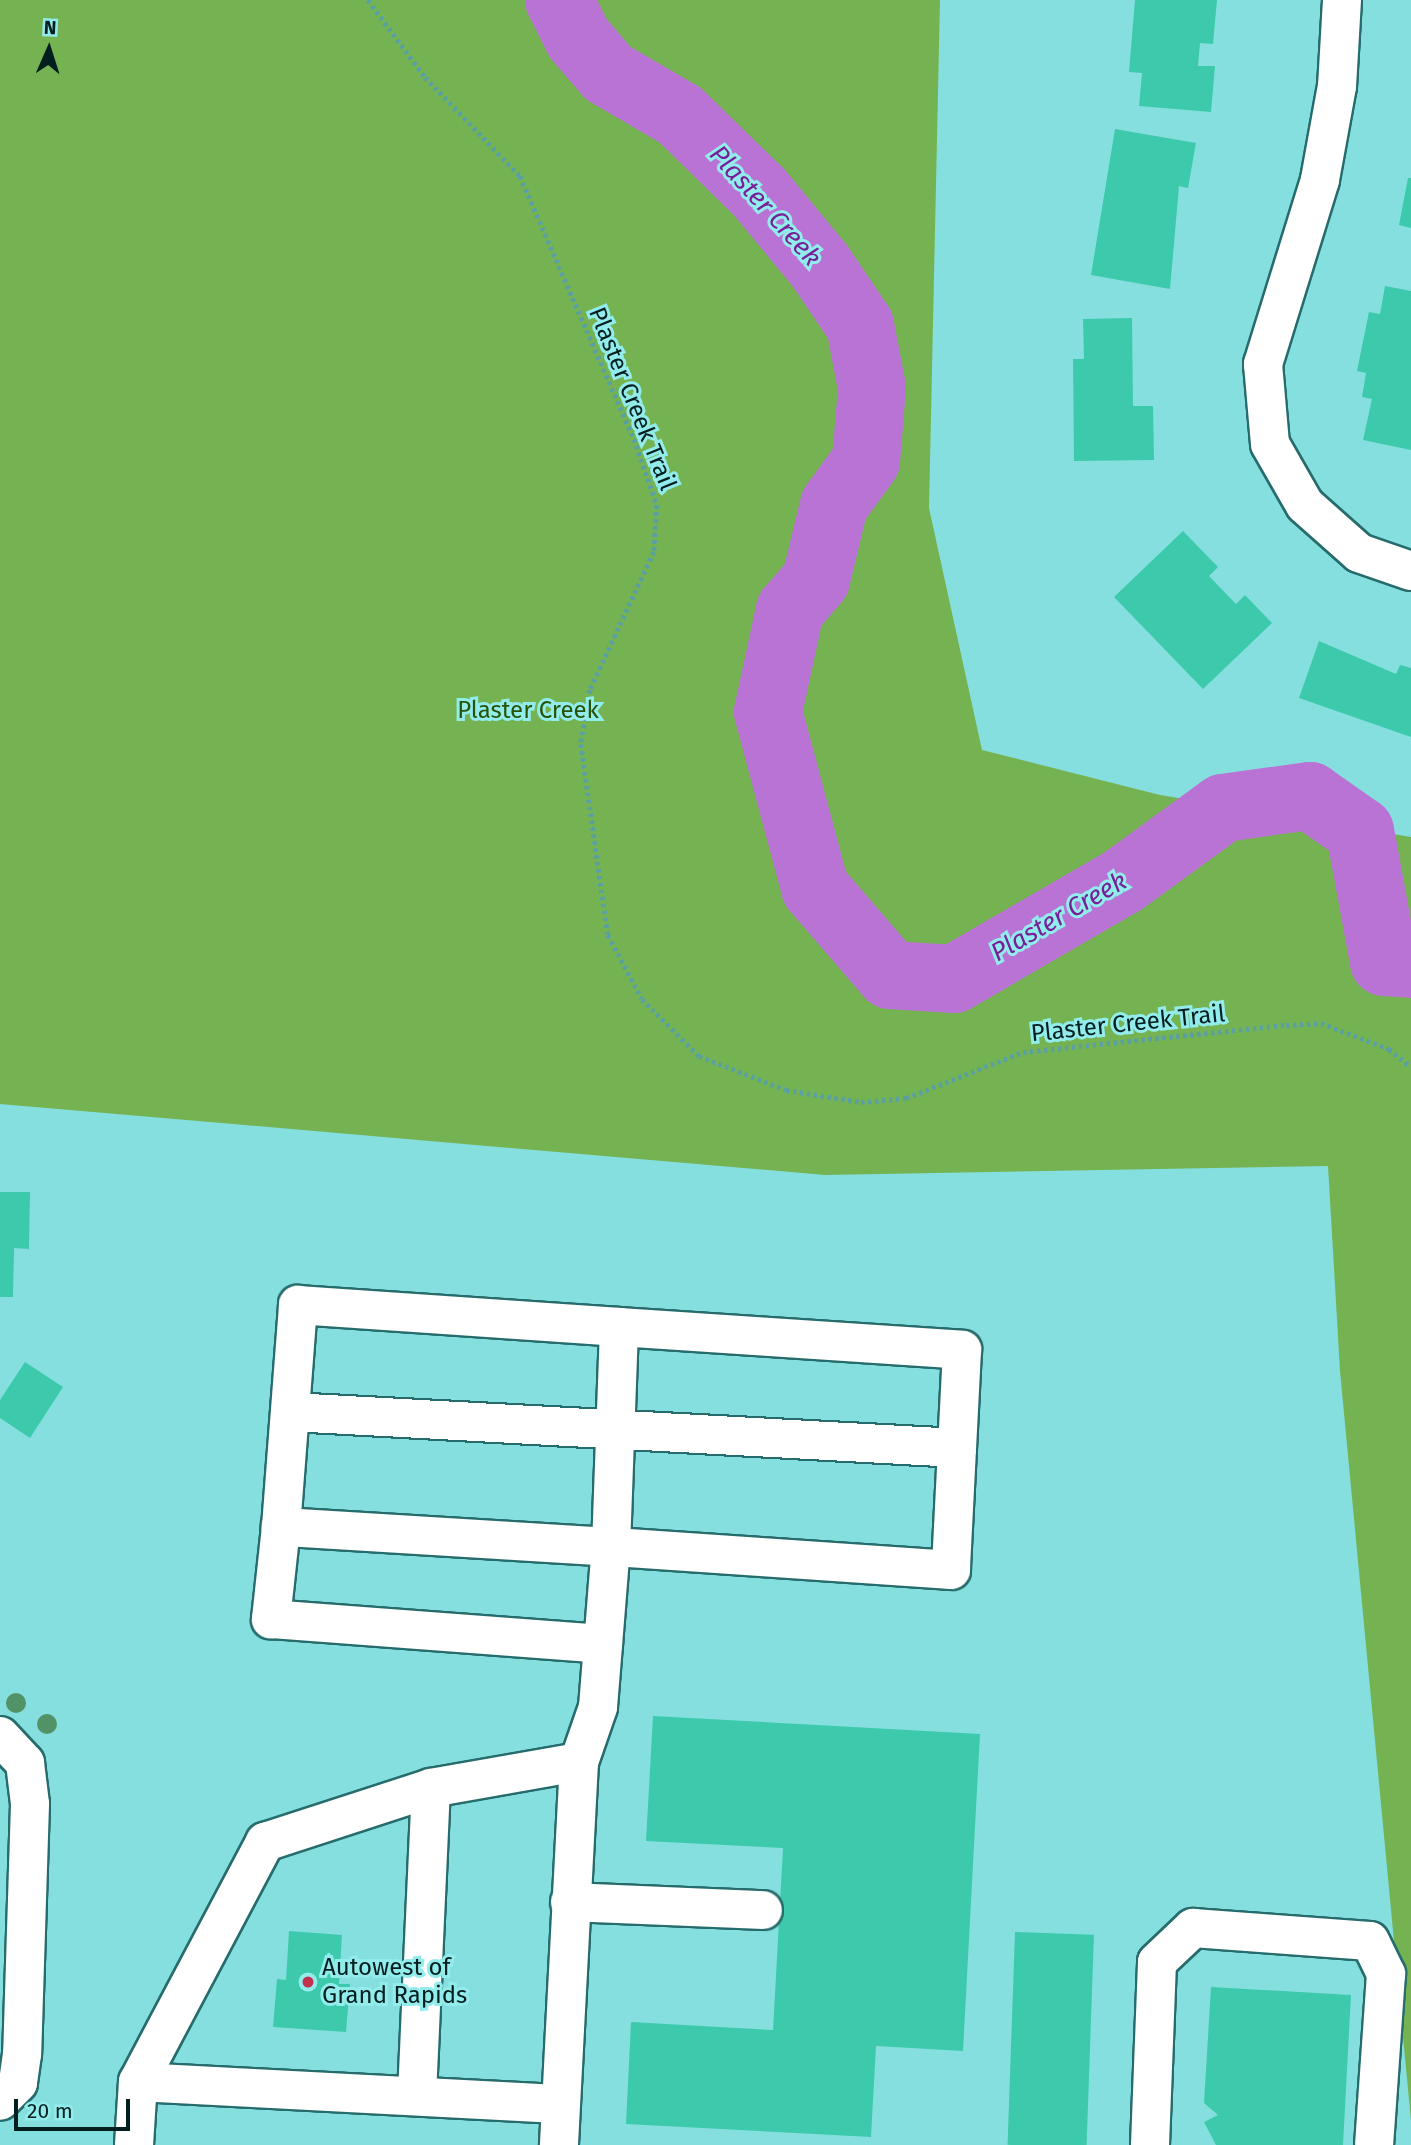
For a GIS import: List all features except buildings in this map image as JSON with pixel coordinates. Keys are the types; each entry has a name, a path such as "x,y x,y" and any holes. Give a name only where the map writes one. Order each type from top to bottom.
{"street":[{"path":"1342,0 1337,86 1320,180 1263,363 1270,444 1305,505 1359,553 1411,571"},
{"path":"281,1527 951,1570 962,1350 298,1305 291,1412 271,1619 603,1644"},
{"path":"559,2145 558,2104 579,1762 598,1707 611,1547 620,1327"},
{"path":"291,1412 957,1448"},
{"path":"0,1736 25,1763 30,1804 22,2054 18,2083 0,2101"},
{"path":"134,2145 138,2081 265,1842 431,1788 579,1762"},
{"path":"417,2095 431,1788"},
{"path":"570,1902 763,1910"},
{"path":"1150,2145 1157,1962 1194,1928 1370,1941 1387,1973 1374,2145"},
{"path":"138,2081 558,2104"}],"path":[{"name":"Plaster Creek Trail","path":"368,0 425,77 520,176 634,439 657,505 654,552 590,690 581,744 608,935 642,999 699,1056 786,1090 861,1102 906,1098 1023,1052 1286,1025 1321,1023 1389,1049 1411,1067"}],"green space":[{"name":"Plaster Creek","path":"0,0 940,0 929,508 982,750 1160,795 1411,837 1411,2121 1340,1371 1328,1166 825,1175 0,1104"}],"waterway":[{"name":"Plaster Creek","path":"559,0 578,38 608,73 680,115 759,192 820,266 860,325 872,388 866,461 834,505 816,580 790,610 768,712 815,888 890,975 954,979 1123,881 1223,808 1310,796 1360,831 1384,962 1411,964"}],"place":[{"name":"Autowest of Grand Rapids","path":"308,1982"}]}
